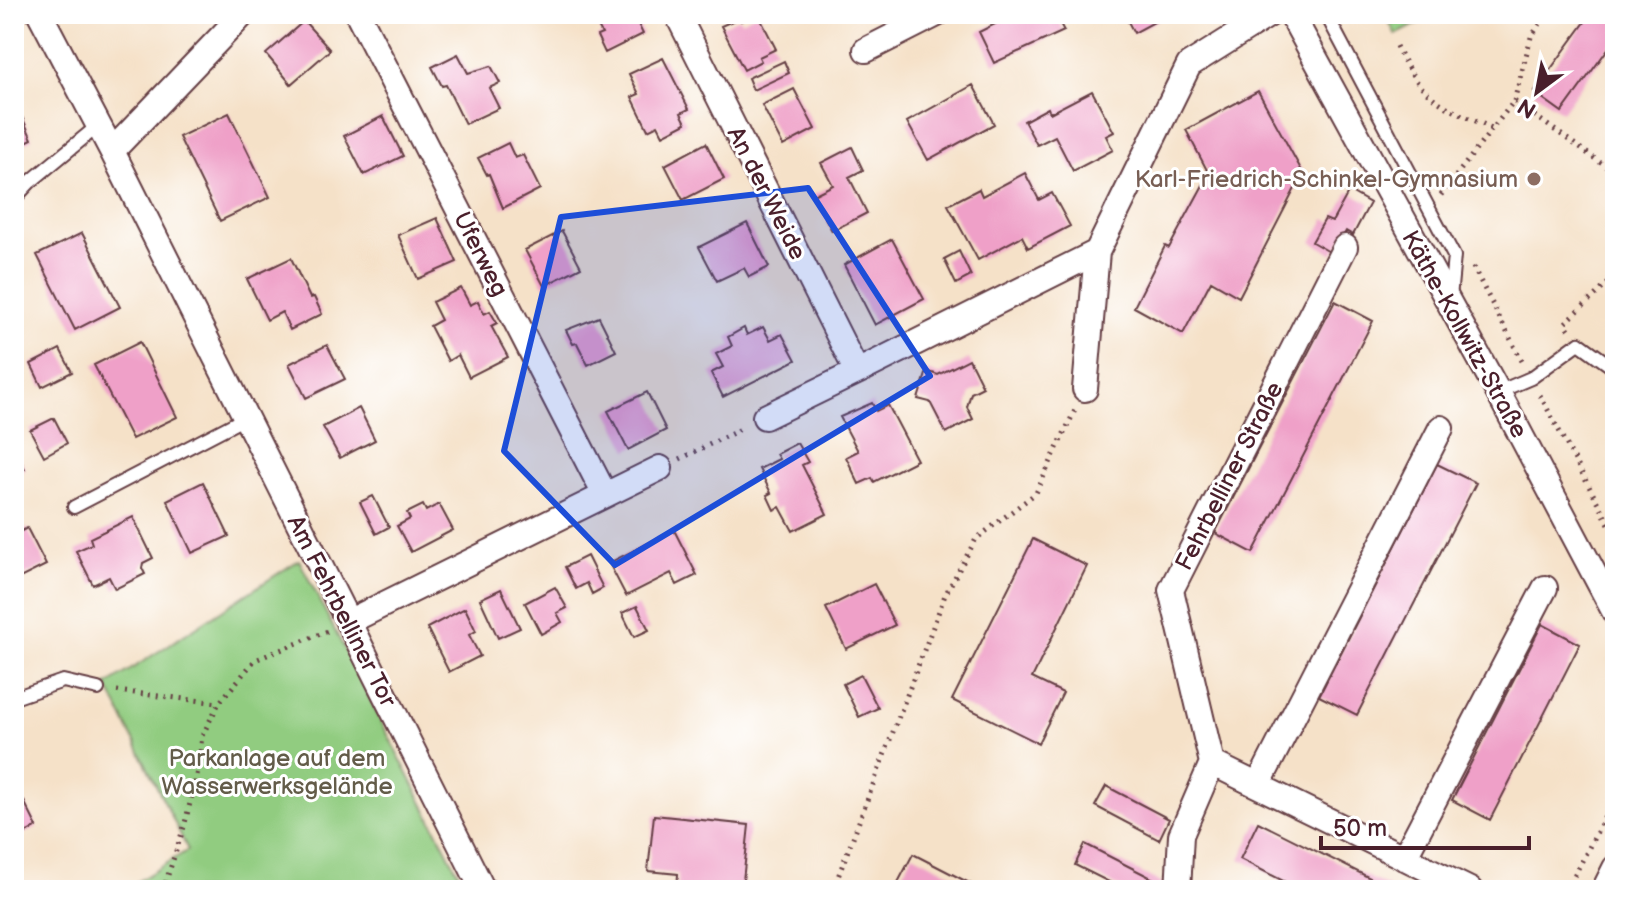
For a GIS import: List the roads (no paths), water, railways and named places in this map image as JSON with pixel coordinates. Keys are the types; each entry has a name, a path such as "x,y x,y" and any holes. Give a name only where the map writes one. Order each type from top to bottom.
{"street":[{"name":"Am Fehrbelliner Tor","path":"40,14 99,125 483,890"},
{"path":"112,151 243,14"},
{"name":"Uferweg","path":"358,14 605,495"},
{"name":"An der Weide","path":"677,14 857,372"},
{"path":"866,50 937,14"},
{"path":"1085,389 1097,252 1189,65 1270,14"},
{"name":"Käthe-Kollwitz-Straße","path":"1291,14 1615,613"},
{"name":"Fehrbelliner Straße","path":"1212,763 1171,590 1345,247"},
{"path":"765,417 1097,252"},
{"path":"1258,785 1441,428"},
{"path":"348,622 660,468"},
{"path":"1404,858 1545,588"},
{"path":"1178,890 1181,835 1212,763 1469,890"},
{"path":"1604,890 1615,868"}],"lane":[{"path":"1326,14 1454,256 1449,305"},
{"path":"14,199 99,125"},
{"path":"1498,392 1531,378 1579,343 1615,369"},
{"path":"74,507 245,418"},
{"path":"14,698 63,681 98,689"}],"place":[{"name":"Karl-Friedrich-Schinkel-Gymnasium","path":"1534,179"}],"park label":[{"name":"Parkanlage auf dem Wasserwerksgelände","path":"277,772"}]}
